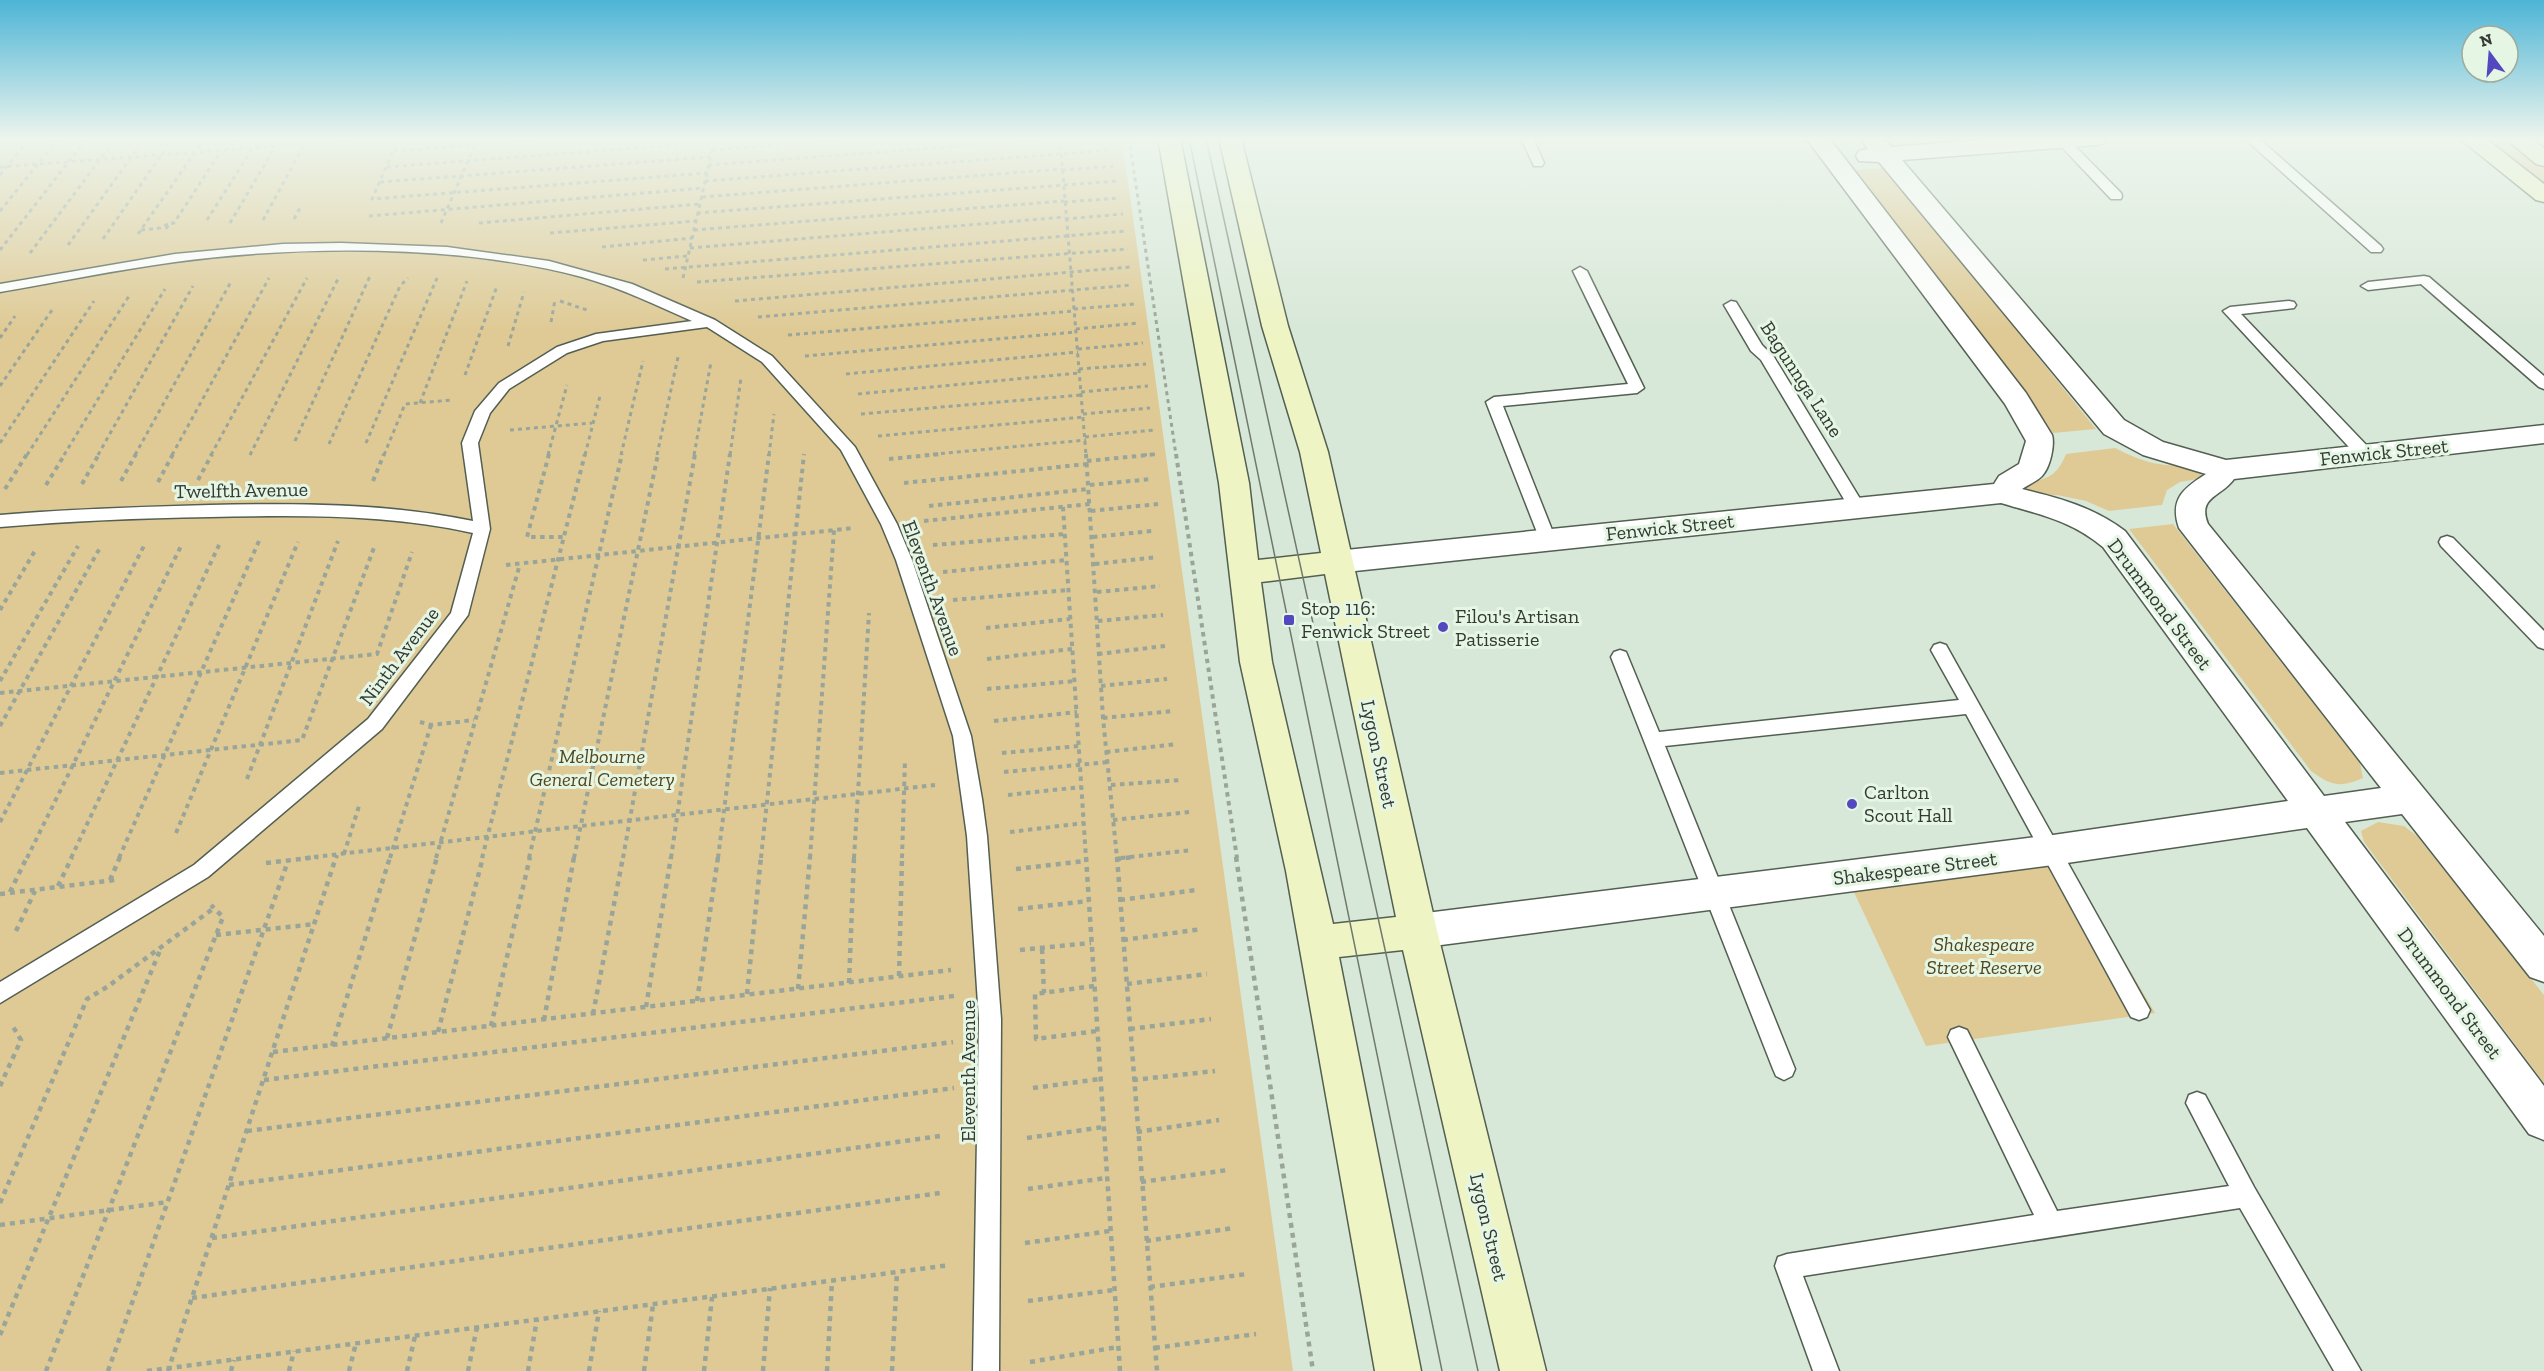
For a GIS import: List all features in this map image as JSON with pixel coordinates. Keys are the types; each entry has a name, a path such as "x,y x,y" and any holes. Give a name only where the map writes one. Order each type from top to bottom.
{"street":[{"path":"1181,202 1234,483 1244,573 1261,684 1304,871 1398,1371"},
{"name":"Lygon Street","path":"1245,202 1275,326 1314,452 1336,562 1418,931 1523,1371"},
{"path":"1866,202 2016,399 2038,435 2040,441 2032,469 2009,483 2004,493"},
{"path":"1924,202 2114,427 2161,454 2202,462 2225,470 2218,480 2195,495 2189,514 2194,528 2544,965"},
{"name":"Fenwick Street","path":"2225,470 2544,434"},
{"name":"Fenwick Street","path":"1336,562 2004,493"},
{"name":"Drummond Street","path":"2004,493 2022,501 2060,508 2097,525 2114,539 2544,1120"},
{"path":"1244,573 1336,562"},
{"name":"Shakespeare Street","path":"1418,931 2053,850 2411,798"},
{"path":"1318,943 1418,931"}],"lane":[{"path":"2323,202 2376,249"},
{"name":"Eleventh Avenue","path":"0,288 117,266 246,250 341,247 466,253 549,265 590,275 710,323 766,359 840,439 847,447 900,549 962,736 972,799 977,836 990,1019 986,1371"},
{"path":"1548,540 1494,402 1637,388 1580,271"},
{"path":"2368,286 2424,280 2544,384"},
{"name":"Bagunnga Lane","path":"1731,305 1756,348 1767,357 1857,507"},
{"path":"2289,305 2230,311 2366,455"},
{"name":"Ninth Avenue","path":"0,993 201,871 375,724 459,615 482,529 470,443 483,411 504,386 562,350 601,337 710,323"},
{"name":"Twelfth Avenue","path":"0,521 116,513 294,508 426,517 482,529"},
{"path":"2447,542 2544,642"},
{"path":"1940,650 2053,850 2139,1010"},
{"path":"1620,657 1784,1069"},
{"path":"1654,740 1972,706"},
{"path":"1959,1037 2051,1224"},
{"path":"2197,1103 2246,1195 2348,1371"},
{"path":"1826,1371 1787,1266 2246,1195"}],"path":[{"path":"0,250 37,202"},
{"path":"24,261 68,202"},
{"path":"66,247 99,202"},
{"path":"102,240 128,202"},
{"path":"136,236 160,202"},
{"path":"174,223 188,202"},
{"path":"207,220 219,202"},
{"path":"229,225 243,202"},
{"path":"246,250 272,202"},
{"path":"445,226 439,226 450,202"},
{"path":"364,216 533,202"},
{"path":"697,213 841,202"},
{"path":"694,230 1051,202"},
{"path":"1064,202 1094,537 1098,654 1111,785 1157,1371"},
{"path":"1139,202 1313,1371"},
{"path":"468,224 700,204 675,308"},
{"path":"301,206 293,222 305,221"},
{"path":"690,248 1122,214"},
{"path":"541,234 696,221"},
{"path":"140,230 160,228 162,225 169,224"},
{"path":"685,267 1126,231"},
{"path":"593,248 692,238"},
{"path":"682,284 1128,249"},
{"path":"635,260 687,256"},
{"path":"725,302 1130,267"},
{"path":"197,483 309,272"},
{"path":"250,456 342,272"},
{"path":"295,441 372,273"},
{"path":"156,486 271,274"},
{"path":"118,488 235,275"},
{"path":"329,444 400,286 410,275 398,275"},
{"path":"427,277 447,279"},
{"path":"79,490 198,278"},
{"path":"366,443 437,278"},
{"path":"457,279 477,282"},
{"path":"420,403 468,280"},
{"path":"42,492 170,281"},
{"path":"465,375 499,286 487,284"},
{"path":"752,317 1132,285"},
{"path":"506,352 524,292 514,290"},
{"path":"0,497 129,296"},
{"path":"545,297 595,312"},
{"path":"0,443 95,300"},
{"path":"779,336 1135,304"},
{"path":"0,386 54,307"},
{"path":"802,356 1139,324"},
{"path":"846,374 1143,343"},
{"path":"544,1020 580,827 678,357"},
{"path":"491,1026 644,358"},
{"path":"593,1014 630,820 711,362"},
{"path":"858,394 1146,364"},
{"path":"646,1007 678,815 742,374"},
{"path":"564,537 526,537 569,378"},
{"path":"820,418 1148,386"},
{"path":"438,1033 600,396"},
{"path":"247,779 290,663 355,512 405,404 494,397"},
{"path":"697,1001 724,810 775,404"},
{"path":"840,439 1150,408"},
{"path":"504,430 593,423"},
{"path":"887,459 1154,430"},
{"path":"747,994 804,454"},
{"path":"904,483 1158,454"},
{"path":"929,506 1152,479"},
{"path":"472,569 1090,504"},
{"path":"1091,511 1158,504"},
{"path":"1063,507 1120,1371"},
{"path":"0,773 302,740 376,542 393,515"},
{"path":"110,881 264,530"},
{"path":"798,989 816,799 834,531"},
{"path":"1094,537 1152,531"},
{"path":"900,549 1066,534"},
{"path":"0,681 83,537"},
{"path":"176,833 299,538"},
{"path":"9,893 184,540"},
{"path":"57,887 221,541"},
{"path":"0,726 103,543"},
{"path":"0,822 146,543"},
{"path":"0,610 38,546"},
{"path":"0,693 377,654 412,552"},
{"path":"1095,564 1157,557"},
{"path":"942,572 1067,560"},
{"path":"387,1038 474,720 520,564"},
{"path":"1097,592 1160,586"},
{"path":"918,603 1068,590"},
{"path":"849,983 868,613"},
{"path":"1098,621 1163,615"},
{"path":"986,628 1070,618"},
{"path":"1098,654 1165,646"},
{"path":"987,658 1072,649"},
{"path":"1101,686 1167,679"},
{"path":"987,689 1075,681"},
{"path":"1103,718 1173,711"},
{"path":"982,722 1077,712"},
{"path":"415,721 431,724 474,720"},
{"path":"332,1046 431,724"},
{"path":"1106,752 1177,744"},
{"path":"1002,753 1079,746"},
{"path":"899,976 905,760"},
{"path":"201,871 905,789 946,784 997,773 1109,762"},
{"path":"1111,785 1181,780"},
{"path":"972,799 1081,786"},
{"path":"344,854 358,806"},
{"path":"1113,820 1190,812"},
{"path":"977,836 1084,823"},
{"path":"1116,859 1192,850"},
{"path":"168,1369 337,855"},
{"path":"108,1371 288,861"},
{"path":"1016,869 1085,861"},
{"path":"0,894 121,880"},
{"path":"16,931 35,890"},
{"path":"1120,900 1196,890"},
{"path":"46,1371 223,917 208,902"},
{"path":"1017,909 1088,902"},
{"path":"0,1203 87,999 107,987 214,908"},
{"path":"216,935 315,924"},
{"path":"1123,939 1202,930"},
{"path":"1019,951 1091,942"},
{"path":"0,1335 161,948"},
{"path":"1042,949 1044,993"},
{"path":"273,1052 956,969"},
{"path":"1127,984 1207,974"},
{"path":"1094,986 1035,994 1036,1039 1097,1031"},
{"path":"264,1080 955,996"},
{"path":"1130,1029 1211,1019"},
{"path":"0,1086 21,1040 10,1022"},
{"path":"247,1131 953,1042"},
{"path":"1133,1080 1215,1071"},
{"path":"1033,1088 1100,1079"},
{"path":"229,1185 954,1088"},
{"path":"1137,1132 1219,1120"},
{"path":"1027,1138 1104,1127"},
{"path":"212,1238 940,1136"},
{"path":"1141,1182 1228,1170"},
{"path":"1028,1189 1106,1178"},
{"path":"192,1298 940,1193"},
{"path":"0,1225 168,1202"},
{"path":"1146,1241 1234,1228"},
{"path":"147,1371 897,1272 1110,1231"},
{"path":"892,1371 897,1272"},
{"path":"1150,1287 1247,1274"},
{"path":"827,1371 832,1281"},
{"path":"764,1371 770,1288"},
{"path":"1028,1301 1114,1290"},
{"path":"704,1371 712,1297"},
{"path":"644,1371 653,1305"},
{"path":"589,1371 599,1311"},
{"path":"528,1371 537,1319"},
{"path":"468,1371 477,1327"},
{"path":"1155,1348 1256,1334"},
{"path":"407,1371 415,1336"},
{"path":"349,1371 356,1343"},
{"path":"1030,1362 1118,1347"},
{"path":"289,1371 294,1351"},
{"path":"231,1371 234,1360"}],"green space":[{"name":"Melbourne General Cemetery","path":"0,202 1131,202 1293,1371 0,1371"},
{"path":"1876,202 1913,202 2096,429 2053,433"},
{"path":"2115,448 2153,463 2192,465 2204,478 2180,482 2167,490 2162,505 2109,511 2086,501 2057,495 2031,497 2022,483 2050,476 2066,454"},
{"path":"2173,524 2360,763 2363,778 2336,784 2324,780 2311,771 2129,529"},
{"path":"2378,822 2404,826 2417,836 2544,995 2544,1083 2364,842 2361,831"},
{"name":"Shakespeare Street Reserve","path":"2066,862 2155,1013 1926,1046 1853,890"}],"tram line":[{"path":"1202,202 1442,1371"},
{"path":"1220,202 1478,1371"}],"place":[{"name":"Stop 116: Fenwick Street","path":"1289,620"},
{"name":"Filou's Artisan Patisserie","path":"1443,627"},
{"name":"Carlton Scout Hall","path":"1852,804"}]}
